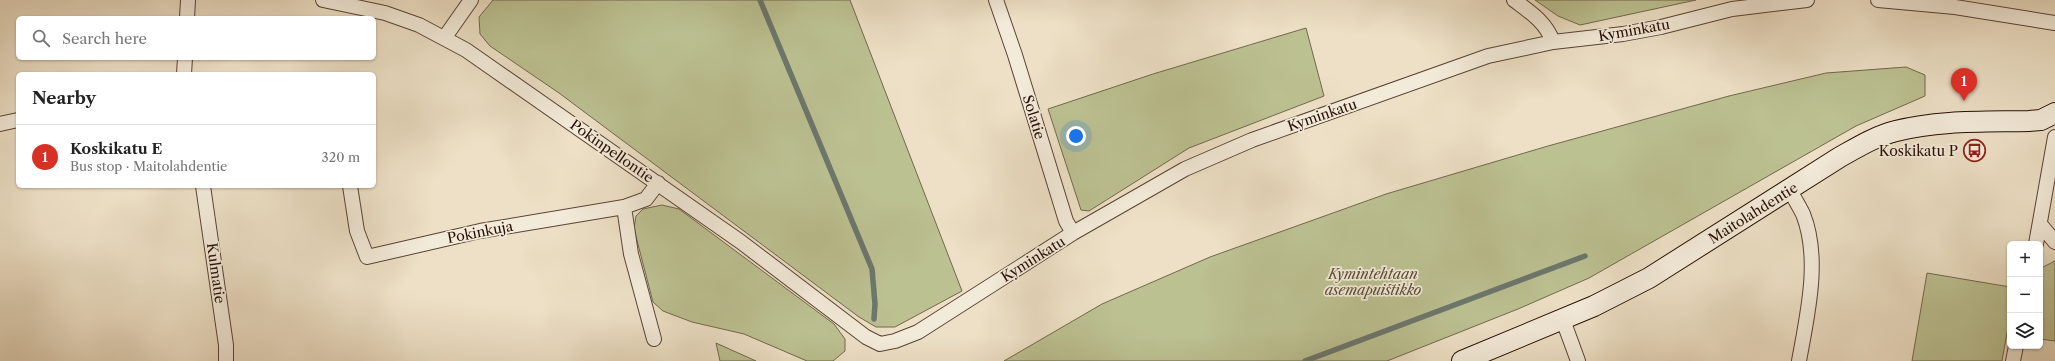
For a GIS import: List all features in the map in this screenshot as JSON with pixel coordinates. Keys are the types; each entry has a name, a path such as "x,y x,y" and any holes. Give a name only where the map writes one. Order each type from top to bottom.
{"street":[{"path":"187,16 188,0"},
{"name":"Pokinpellontie","path":"323,0 385,13 419,25 445,37 741,242 866,337 880,344"},
{"path":"445,37 472,0"},
{"name":"Solatie","path":"996,0 1015,55 1066,221 1074,233"},
{"path":"1514,0 1542,23 1550,32 1553,42"},
{"name":"Kyminkatu","path":"880,344 895,341 918,332 1074,233 1185,169 1252,140 1488,56 1553,42 1638,31 1730,4 1807,0"},
{"path":"1878,0 1956,4 2055,23"},
{"path":"184,72 185,60"},
{"name":"Maitolahdentie","path":"1462,361 1563,320 1649,278 1840,157 1871,140 1894,132 1924,125 2041,120 2055,118"},
{"path":"0,124 16,120"},
{"path":"2037,241 2055,137"},
{"name":"Pokinkuja","path":"350,188 357,231 367,257 480,231 624,207 646,199 658,184"},
{"name":"Kulmatie","path":"203,188 226,345 226,361"},
{"path":"1790,190 1803,215 1807,230 1811,264 1810,298 1799,361"},
{"path":"624,207 631,254 654,339"},
{"path":"2040,224 2055,242"},
{"path":"1563,320 1578,361"},
{"path":"2013,361 2015,349"}],"green space":[{"path":"493,0 850,0 962,291 895,327 876,327 859,317 559,93 490,46 480,34 479,17"},
{"path":"1535,0 1696,0 1580,25 1558,16"},
{"path":"1306,28 1324,96 1189,148 1089,211 1081,210 1048,109 1153,74"},
{"name":"Kymintehtaan asemapuistikko","path":"1906,67 1925,75 1925,96 1856,126 1589,278 1518,309 1387,361 1004,361 1102,304 1210,257 1386,194 1548,146 1729,96 1826,73"},
{"path":"662,205 679,209 834,324 845,339 845,351 833,361 807,361 744,334 692,322 663,311 653,302 634,229 636,216 643,209"},
{"path":"2055,261 2055,341 2043,339 2043,267"},
{"path":"1927,273 2007,286 2007,333 2002,361 1912,361"},
{"path":"716,343 756,361 720,361"}],"waterway":[{"path":"760,0 872,269 875,304 874,319"},
{"path":"1305,361 1585,256"}],"place":[{"name":"Koskikatu E","path":"1964,101"},
{"name":"Koskikatu P","path":"1974,151"}]}
